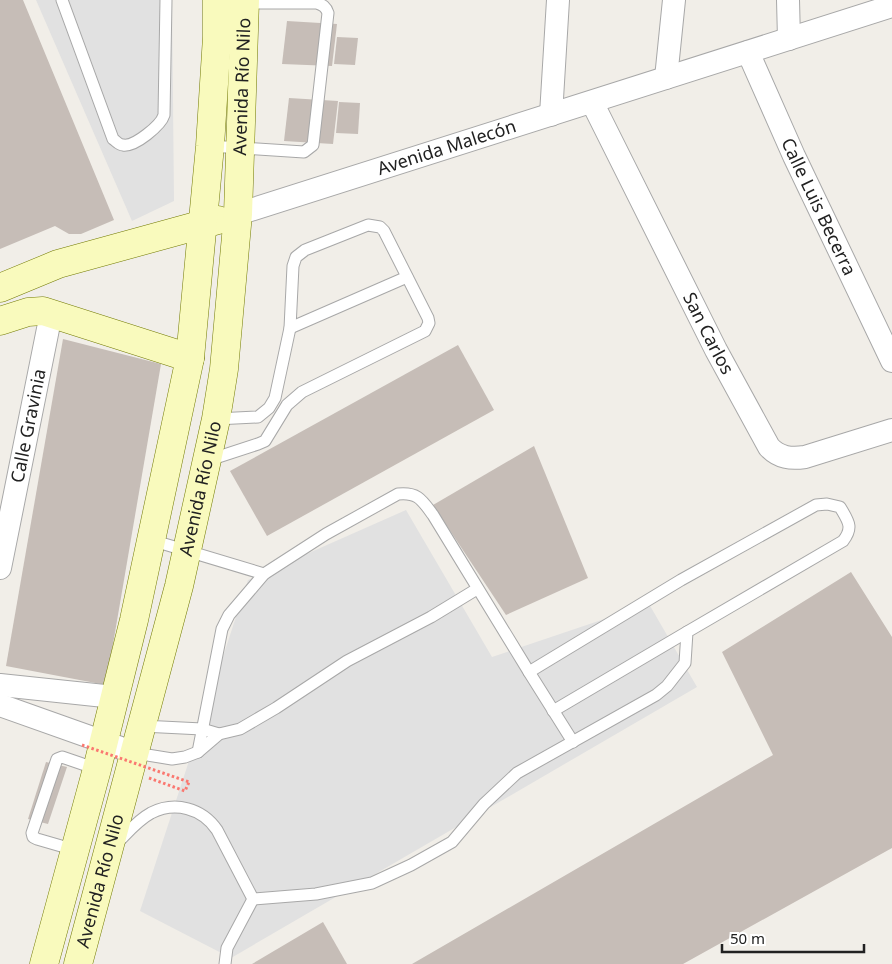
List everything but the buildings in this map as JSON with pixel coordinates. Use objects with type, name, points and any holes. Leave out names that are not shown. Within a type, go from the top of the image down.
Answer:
[{"type":"main road","name":"Avenida Río Nilo","points":[[44,964],[97,769],[92,744],[114,697],[134,620],[190,358],[210,146],[217,37],[217,0]]},
{"type":"main road","name":"Avenida Río Nilo","points":[[78,964],[168,628],[216,419],[224,368],[238,214],[245,2]]},
{"type":"main road","name":"Avenida Malecón","points":[[0,288],[58,264],[238,214]]},
{"type":"main road","points":[[0,321],[28,312],[42,311],[190,358]]},
{"type":"main road","points":[[134,620],[168,628]]},
{"type":"main road","points":[[72,861],[71,884],[81,892],[94,890],[99,886]]},
{"type":"street","points":[[551,115],[558,0]]},
{"type":"street","points":[[666,78],[674,0]]},
{"type":"street","points":[[789,39],[790,0]]},
{"type":"street","name":"Avenida Malecón","points":[[238,214],[892,6]]},
{"type":"street","name":"Calle Luis Becerra","points":[[748,52],[794,156],[892,361]]},
{"type":"street","name":"San Carlos","points":[[592,102],[716,350],[769,447],[776,454],[796,458],[805,457],[892,430]]},
{"type":"street","name":"Calle Gravinia","points":[[0,568],[51,314]]},
{"type":"street","points":[[0,685],[114,697]]},
{"type":"street","points":[[0,705],[133,762]]},
{"type":"lane","points":[[62,0],[113,139],[118,143],[126,145],[140,140],[163,119],[166,0]]},
{"type":"lane","points":[[210,146],[304,152],[313,145],[328,13],[324,6],[317,3],[245,2]]},
{"type":"lane","points":[[207,460],[264,441],[287,405],[302,392],[425,331],[429,323],[428,318],[384,231],[368,225],[305,250],[296,257],[293,266],[290,328],[275,398],[269,408],[258,417],[216,419]]},
{"type":"lane","points":[[290,328],[407,277]]},
{"type":"lane","points":[[198,752],[222,629],[228,615],[264,574],[326,534],[398,494],[406,493],[416,495],[433,515],[572,742]]},
{"type":"lane","points":[[529,672],[681,580],[816,504],[840,507],[849,525],[849,533],[843,541],[553,711]]},
{"type":"lane","points":[[151,540],[264,574]]},
{"type":"lane","points":[[133,762],[185,757],[198,752],[219,734],[240,729],[276,708],[346,660],[431,617],[477,589]]},
{"type":"lane","points":[[253,899],[316,894],[372,883],[411,865],[452,842],[484,804],[517,773],[656,695],[685,663],[687,632]]},
{"type":"lane","points":[[142,726],[202,729],[219,734]]},
{"type":"lane","points":[[72,861],[37,840],[33,837],[32,833],[57,758],[62,757],[97,769]]},
{"type":"lane","points":[[108,852],[138,821],[150,813],[168,808],[193,809],[211,821],[217,830],[253,899]]},
{"type":"lane","points":[[225,964],[227,948],[253,899]]},
{"type":"path","points":[[92,744],[189,782],[185,791],[133,762]]},
{"type":"shaded area","points":[[36,0],[172,0],[174,201],[132,221]]},
{"type":"shaded area","points":[[406,510],[492,657],[649,604],[697,687],[231,958],[140,911],[248,580]]}]
